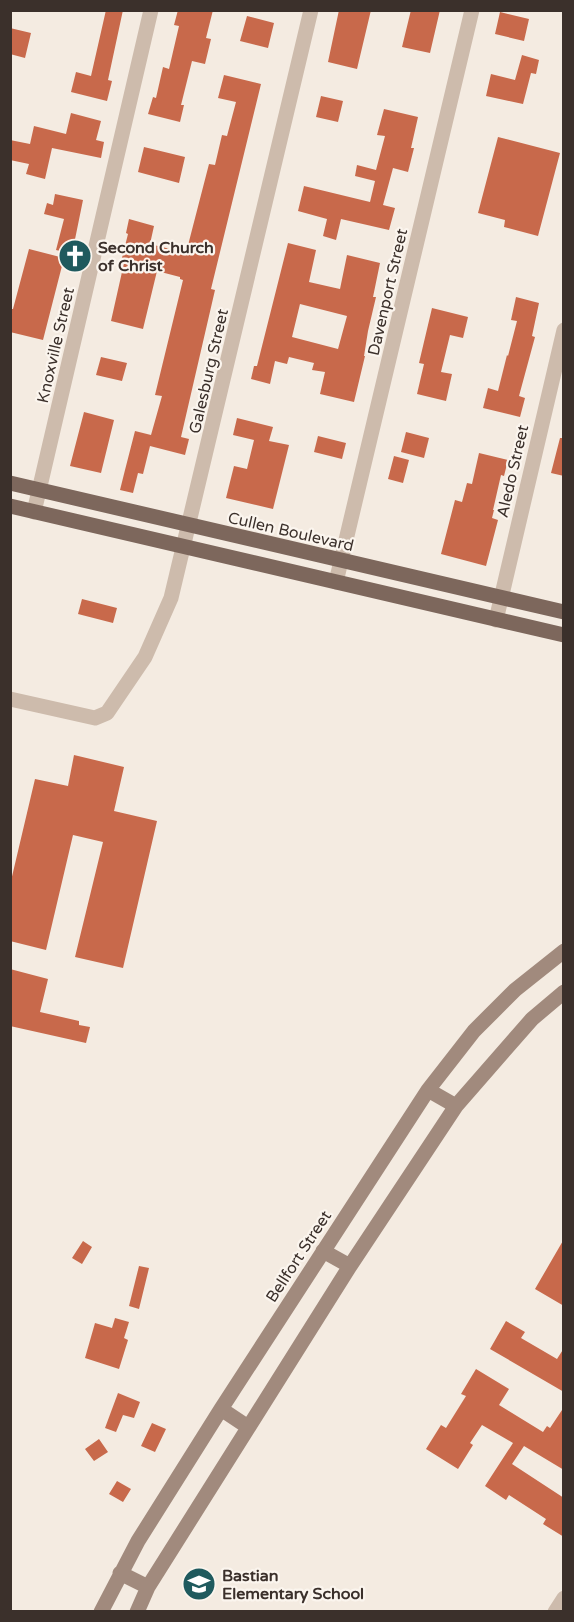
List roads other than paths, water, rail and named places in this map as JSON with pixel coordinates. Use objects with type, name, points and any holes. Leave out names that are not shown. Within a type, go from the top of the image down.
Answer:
[{"type":"main road","name":"Cullen Boulevard","points":[[10,483],[564,612]]},
{"type":"main road","points":[[10,506],[564,635]]},
{"type":"main road","name":"Bellfort Street","points":[[101,1611],[138,1541],[221,1408],[428,1090],[474,1031],[515,990],[564,951]]},
{"type":"main road","points":[[137,1611],[148,1587],[248,1427],[350,1266],[456,1106],[523,1028],[564,992]]},
{"type":"main road","points":[[428,1090],[456,1106]]},
{"type":"main road","points":[[323,1251],[350,1266]]},
{"type":"main road","points":[[221,1408],[248,1427]]},
{"type":"main road","points":[[120,1573],[148,1587]]},
{"type":"street","name":"Knoxville Street","points":[[34,512],[151,10]]},
{"type":"street","name":"Galesburg Street","points":[[10,699],[95,718],[107,713],[145,657],[171,598],[190,526],[311,10]]},
{"type":"street","name":"Davenport Street","points":[[336,582],[472,10]]},
{"type":"street","name":"Aledo Street","points":[[496,620],[564,330]]},
{"type":"street","points":[[548,400],[564,404]]},
{"type":"street","points":[[555,1611],[564,1598]]},
{"type":"place","name":"Second Church of Christ","points":[[75,256]]},
{"type":"place","name":"Bastian Elementary School","points":[[199,1584]]}]
